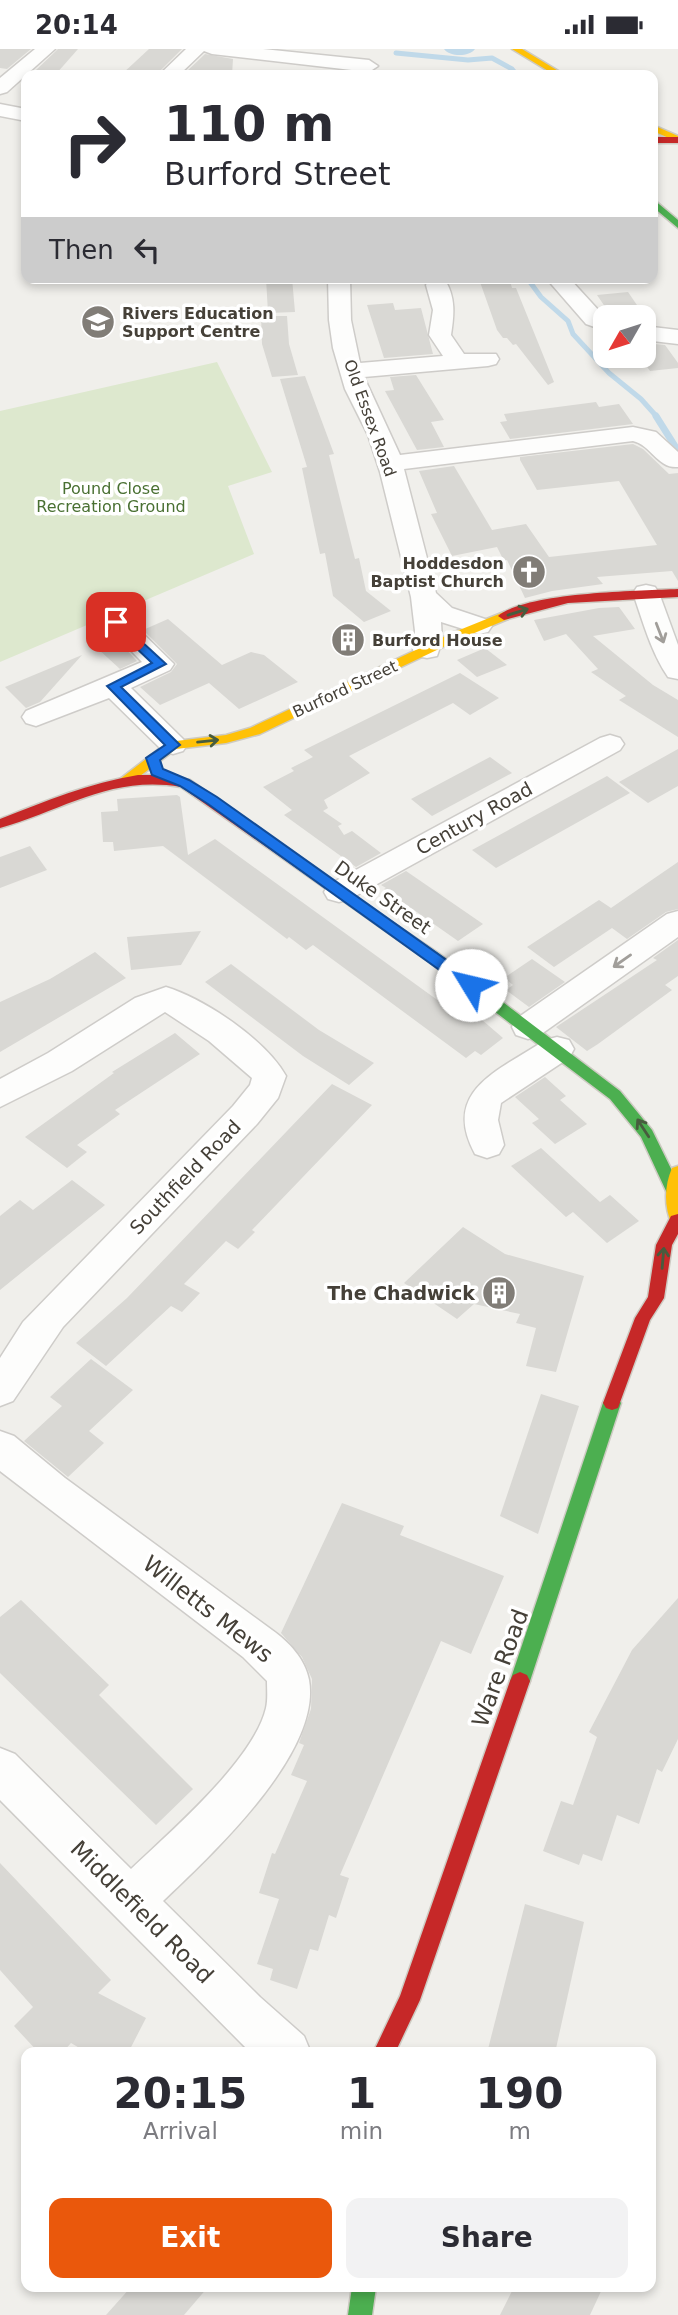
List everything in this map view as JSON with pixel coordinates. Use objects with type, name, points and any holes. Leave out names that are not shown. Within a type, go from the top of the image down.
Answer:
[{"type":"street","points":[[21,70],[46,49]]},
{"type":"street","points":[[174,70],[197,49]]},
{"type":"street","points":[[212,49],[371,63]]},
{"type":"street","points":[[516,49],[553,70]]},
{"type":"street","points":[[0,88],[21,70]]},
{"type":"street","points":[[0,110],[21,114]]},
{"type":"street","points":[[658,130],[678,140]]},
{"type":"street","points":[[658,140],[678,140]]},
{"type":"street","points":[[658,201],[676,202]]},
{"type":"street","points":[[658,206],[678,225]]},
{"type":"street","name":"Old Essex Road","points":[[339,284],[340,314],[351,371],[362,401],[379,432],[424,596],[429,641],[426,650]]},
{"type":"street","points":[[562,284],[593,318]]},
{"type":"street","points":[[436,285],[444,310],[440,335],[458,362]]},
{"type":"street","points":[[656,335],[678,337]]},
{"type":"street","points":[[351,371],[488,359]]},
{"type":"street","points":[[389,464],[632,434],[648,437],[674,461]]},
{"type":"street","points":[[646,593],[664,644],[678,671]]},
{"type":"street","name":"Burford Street","points":[[163,752],[256,731],[479,626],[552,603],[646,593],[678,593]]},
{"type":"street","points":[[424,596],[443,614],[479,626]]},
{"type":"street","points":[[36,717],[160,664],[116,622]]},
{"type":"street","points":[[113,686],[163,752]]},
{"type":"street","name":"Burford Street","points":[[225,754],[256,731]]},
{"type":"street","name":"Century Road","points":[[339,891],[610,744]]},
{"type":"street","points":[[163,752],[157,772],[166,776]]},
{"type":"street","points":[[127,779],[163,752]]},
{"type":"street","points":[[0,824],[127,779],[166,776]]},
{"type":"street","name":"Duke Street","points":[[166,776],[184,783],[232,814],[528,1027],[615,1095],[638,1119],[673,1189]]},
{"type":"street","points":[[215,780],[220,797],[232,814]]},
{"type":"street","points":[[528,1027],[678,922]]},
{"type":"street","name":"Southfield Road","points":[[0,1094],[60,1062],[146,1006],[166,999],[182,1005],[265,1069],[269,1076],[266,1089],[245,1115],[50,1316],[0,1390]]},
{"type":"street","points":[[487,1145],[480,1117],[482,1105],[488,1095],[557,1049]]},
{"type":"street","points":[[678,1172],[672,1204],[678,1221]]},
{"type":"street","name":"Ware Road","points":[[387,2047],[409,2000],[529,1656],[620,1377],[643,1318],[656,1298],[664,1244],[678,1221]]},
{"type":"street","points":[[656,1298],[678,1293]]},
{"type":"street","name":"Willetts Mews","points":[[0,1448],[51,1490],[269,1653],[288,1677],[290,1698],[286,1713],[262,1760],[237,1794],[130,1901]]},
{"type":"street","name":"Middlefield Road","points":[[0,1769],[243,2014],[280,2047]]},
{"type":"street","points":[[360,2315],[363,2292]]},
{"type":"green space","name":"Pound Close Recreation Ground","points":[[217,362],[272,472],[228,486],[254,554],[0,662],[0,411]]},
{"type":"building","points":[[0,49],[31,49],[7,69],[0,68]]},
{"type":"building","points":[[58,49],[78,49],[60,70],[36,70]]},
{"type":"building","points":[[149,49],[182,49],[161,70],[126,70]]},
{"type":"building","points":[[205,54],[233,59],[232,70],[188,70]]},
{"type":"building","points":[[266,284],[293,284],[295,312],[268,313]]},
{"type":"building","points":[[481,284],[511,284],[512,288],[516,288],[554,382],[548,385],[516,344],[513,345],[507,338],[503,338],[497,330]]},
{"type":"building","points":[[628,292],[637,305],[604,305],[597,295]]},
{"type":"building","points":[[393,303],[395,310],[421,308],[433,354],[384,358],[367,305]]},
{"type":"building","points":[[261,316],[287,316],[289,344],[298,375],[272,377],[262,344]]},
{"type":"building","points":[[656,344],[665,345],[678,363],[678,368],[650,371],[648,368],[656,368]]},
{"type":"building","points":[[416,375],[444,420],[431,422],[444,447],[417,450],[385,391],[394,390],[390,377]]},
{"type":"building","points":[[305,376],[334,454],[329,455],[355,559],[359,558],[366,591],[391,611],[364,622],[333,596],[325,553],[320,554],[302,468],[307,467],[280,379]]},
{"type":"building","points":[[596,402],[599,407],[619,404],[633,424],[510,439],[500,422],[507,421],[504,414]]},
{"type":"building","points":[[633,444],[643,449],[669,474],[678,473],[678,581],[672,571],[597,577],[603,584],[552,591],[525,598],[507,560],[504,561],[497,547],[452,556],[431,514],[437,513],[419,471],[454,466],[492,530],[526,524],[549,557],[657,545],[619,481],[537,490],[520,460],[520,457]]},
{"type":"building","points":[[619,607],[635,629],[593,636],[653,685],[678,700],[678,737],[619,700],[626,696],[591,672],[598,669],[566,634],[544,641],[534,620]]},
{"type":"building","points":[[168,619],[222,665],[251,652],[264,655],[298,682],[239,709],[209,683],[160,705],[140,687],[171,672],[177,664],[143,630]]},
{"type":"building","points":[[117,640],[137,661],[120,669],[97,648]]},
{"type":"building","points":[[485,648],[507,665],[477,677],[457,660]]},
{"type":"building","points":[[82,655],[40,702],[26,708],[5,687]]},
{"type":"building","points":[[460,673],[499,698],[470,715],[453,703],[349,756],[370,773],[324,800],[328,808],[323,811],[342,824],[338,826],[344,835],[352,831],[381,853],[356,867],[284,815],[292,810],[263,787],[294,771],[291,768],[313,757],[304,750]]},
{"type":"building","points":[[678,749],[678,786],[648,803],[619,782]]},
{"type":"building","points":[[490,757],[512,773],[432,816],[411,799]]},
{"type":"building","points":[[607,776],[630,793],[496,868],[472,850]]},
{"type":"building","points":[[180,797],[188,855],[215,839],[465,1020],[474,1013],[503,1038],[481,1055],[475,1051],[466,1058],[313,945],[306,950],[289,937],[287,939],[163,846],[114,851],[113,842],[103,842],[101,812],[118,811],[117,799]]},
{"type":"building","points":[[30,846],[47,870],[0,888],[0,857]]},
{"type":"building","points":[[678,862],[678,909],[666,912],[627,939],[612,928],[554,967],[527,947],[599,900],[611,908]]},
{"type":"building","points":[[406,871],[483,924],[458,941],[381,885]]},
{"type":"building","points":[[201,931],[181,965],[131,970],[127,937]]},
{"type":"building","points":[[678,940],[678,976],[665,985],[672,990],[598,1044],[587,1051],[556,1027],[657,960],[653,958]]},
{"type":"building","points":[[95,952],[126,978],[0,1052],[0,1002],[50,979]]},
{"type":"building","points":[[532,959],[565,982],[529,1007],[506,990],[513,985],[504,978]]},
{"type":"building","points":[[231,964],[319,1030],[374,1063],[349,1085],[303,1056],[205,982]]},
{"type":"building","points":[[175,1033],[200,1054],[115,1110],[120,1114],[77,1145],[87,1152],[67,1168],[25,1137],[114,1073],[112,1072]]},
{"type":"building","points":[[545,1077],[566,1096],[560,1100],[587,1124],[555,1144],[532,1123],[539,1119],[515,1097]]},
{"type":"building","points":[[332,1084],[372,1105],[252,1230],[255,1232],[238,1249],[226,1241],[184,1284],[200,1293],[182,1312],[171,1306],[106,1366],[76,1343],[127,1298]]},
{"type":"building","points":[[541,1148],[600,1202],[610,1195],[639,1221],[607,1243],[573,1212],[566,1217],[511,1166]]},
{"type":"building","points":[[72,1180],[105,1205],[0,1290],[0,1216],[20,1200],[33,1210]]},
{"type":"building","name":"The Chadwick","points":[[463,1227],[505,1254],[584,1276],[556,1372],[526,1366],[536,1328],[516,1323],[520,1314],[474,1304],[457,1319],[404,1283]]},
{"type":"building","points":[[91,1359],[133,1390],[89,1431],[104,1443],[68,1477],[24,1441],[62,1406],[50,1397]]},
{"type":"building","points":[[541,1394],[579,1406],[538,1534],[500,1516]]},
{"type":"building","points":[[342,1503],[404,1526],[400,1535],[504,1576],[471,1654],[441,1641],[340,1875],[349,1878],[336,1918],[329,1915],[318,1951],[310,1949],[297,1989],[270,1980],[273,1969],[257,1964],[279,1899],[259,1893],[272,1853],[275,1854],[307,1781],[291,1775],[304,1745],[299,1743],[311,1709],[312,1679],[302,1657],[281,1633]]},
{"type":"building","points":[[678,1598],[678,1739],[662,1772],[657,1769],[639,1824],[617,1815],[602,1861],[583,1854],[579,1865],[543,1851],[561,1801],[573,1805],[597,1737],[589,1732],[632,1650]]},
{"type":"building","points":[[21,1600],[109,1685],[99,1695],[193,1789],[156,1825],[0,1673],[0,1617]]},
{"type":"building","points":[[0,1863],[111,1980],[98,1993],[146,2018],[131,2047],[78,2047],[71,2043],[67,2047],[33,2047],[14,2026],[33,2007],[0,1970]]},
{"type":"building","points":[[525,1904],[584,1922],[556,2047],[489,2047]]},
{"type":"building","points":[[127,2292],[204,2292],[184,2315],[106,2315]]},
{"type":"building","points":[[512,2292],[601,2292],[590,2315],[500,2315]]},
{"type":"waterway","points":[[452,49],[467,49]]},
{"type":"waterway","points":[[396,53],[468,60],[492,58],[513,70]]},
{"type":"waterway","points":[[531,284],[541,297],[568,321],[573,334],[609,373],[641,399],[658,418]]},
{"type":"waterway","points":[[656,416],[678,451]]},
{"type":"traffic: fast","points":[[658,207],[678,225]]},
{"type":"traffic: fast","points":[[354,902],[433,957],[615,1095],[647,1134],[673,1189]]},
{"type":"traffic: fast","points":[[520,1681],[612,1403]]},
{"type":"traffic: fast","points":[[360,2315],[363,2292]]},
{"type":"traffic: slow","points":[[516,49],[552,70]]},
{"type":"traffic: slow","points":[[658,130],[678,139]]},
{"type":"traffic: slow","points":[[127,779],[173,745],[226,739],[255,731],[504,616]]},
{"type":"traffic: slow","points":[[678,1172],[673,1197],[678,1221]]},
{"type":"traffic: jam","points":[[658,140],[678,140]]},
{"type":"traffic: jam","points":[[504,616],[546,603],[568,600],[612,595],[678,593]]},
{"type":"traffic: jam","points":[[0,824],[114,783],[162,779],[185,783],[354,902]]},
{"type":"traffic: jam","points":[[612,1403],[643,1318],[656,1298],[664,1245],[677,1220]]},
{"type":"traffic: jam","points":[[387,2047],[409,2000],[520,1681]]},
{"type":"place","name":"Rivers Education Support Centre","points":[[98,322]]},
{"type":"place","name":"Hoddesdon Baptist Church","points":[[529,572]]},
{"type":"place","name":"Burford House","points":[[348,640]]},
{"type":"place","name":"The Chadwick","points":[[499,1293]]},
{"type":"route","points":[[116,622],[160,664],[113,686],[173,745],[153,758],[157,772],[184,783],[212,800],[471,985]]}]
